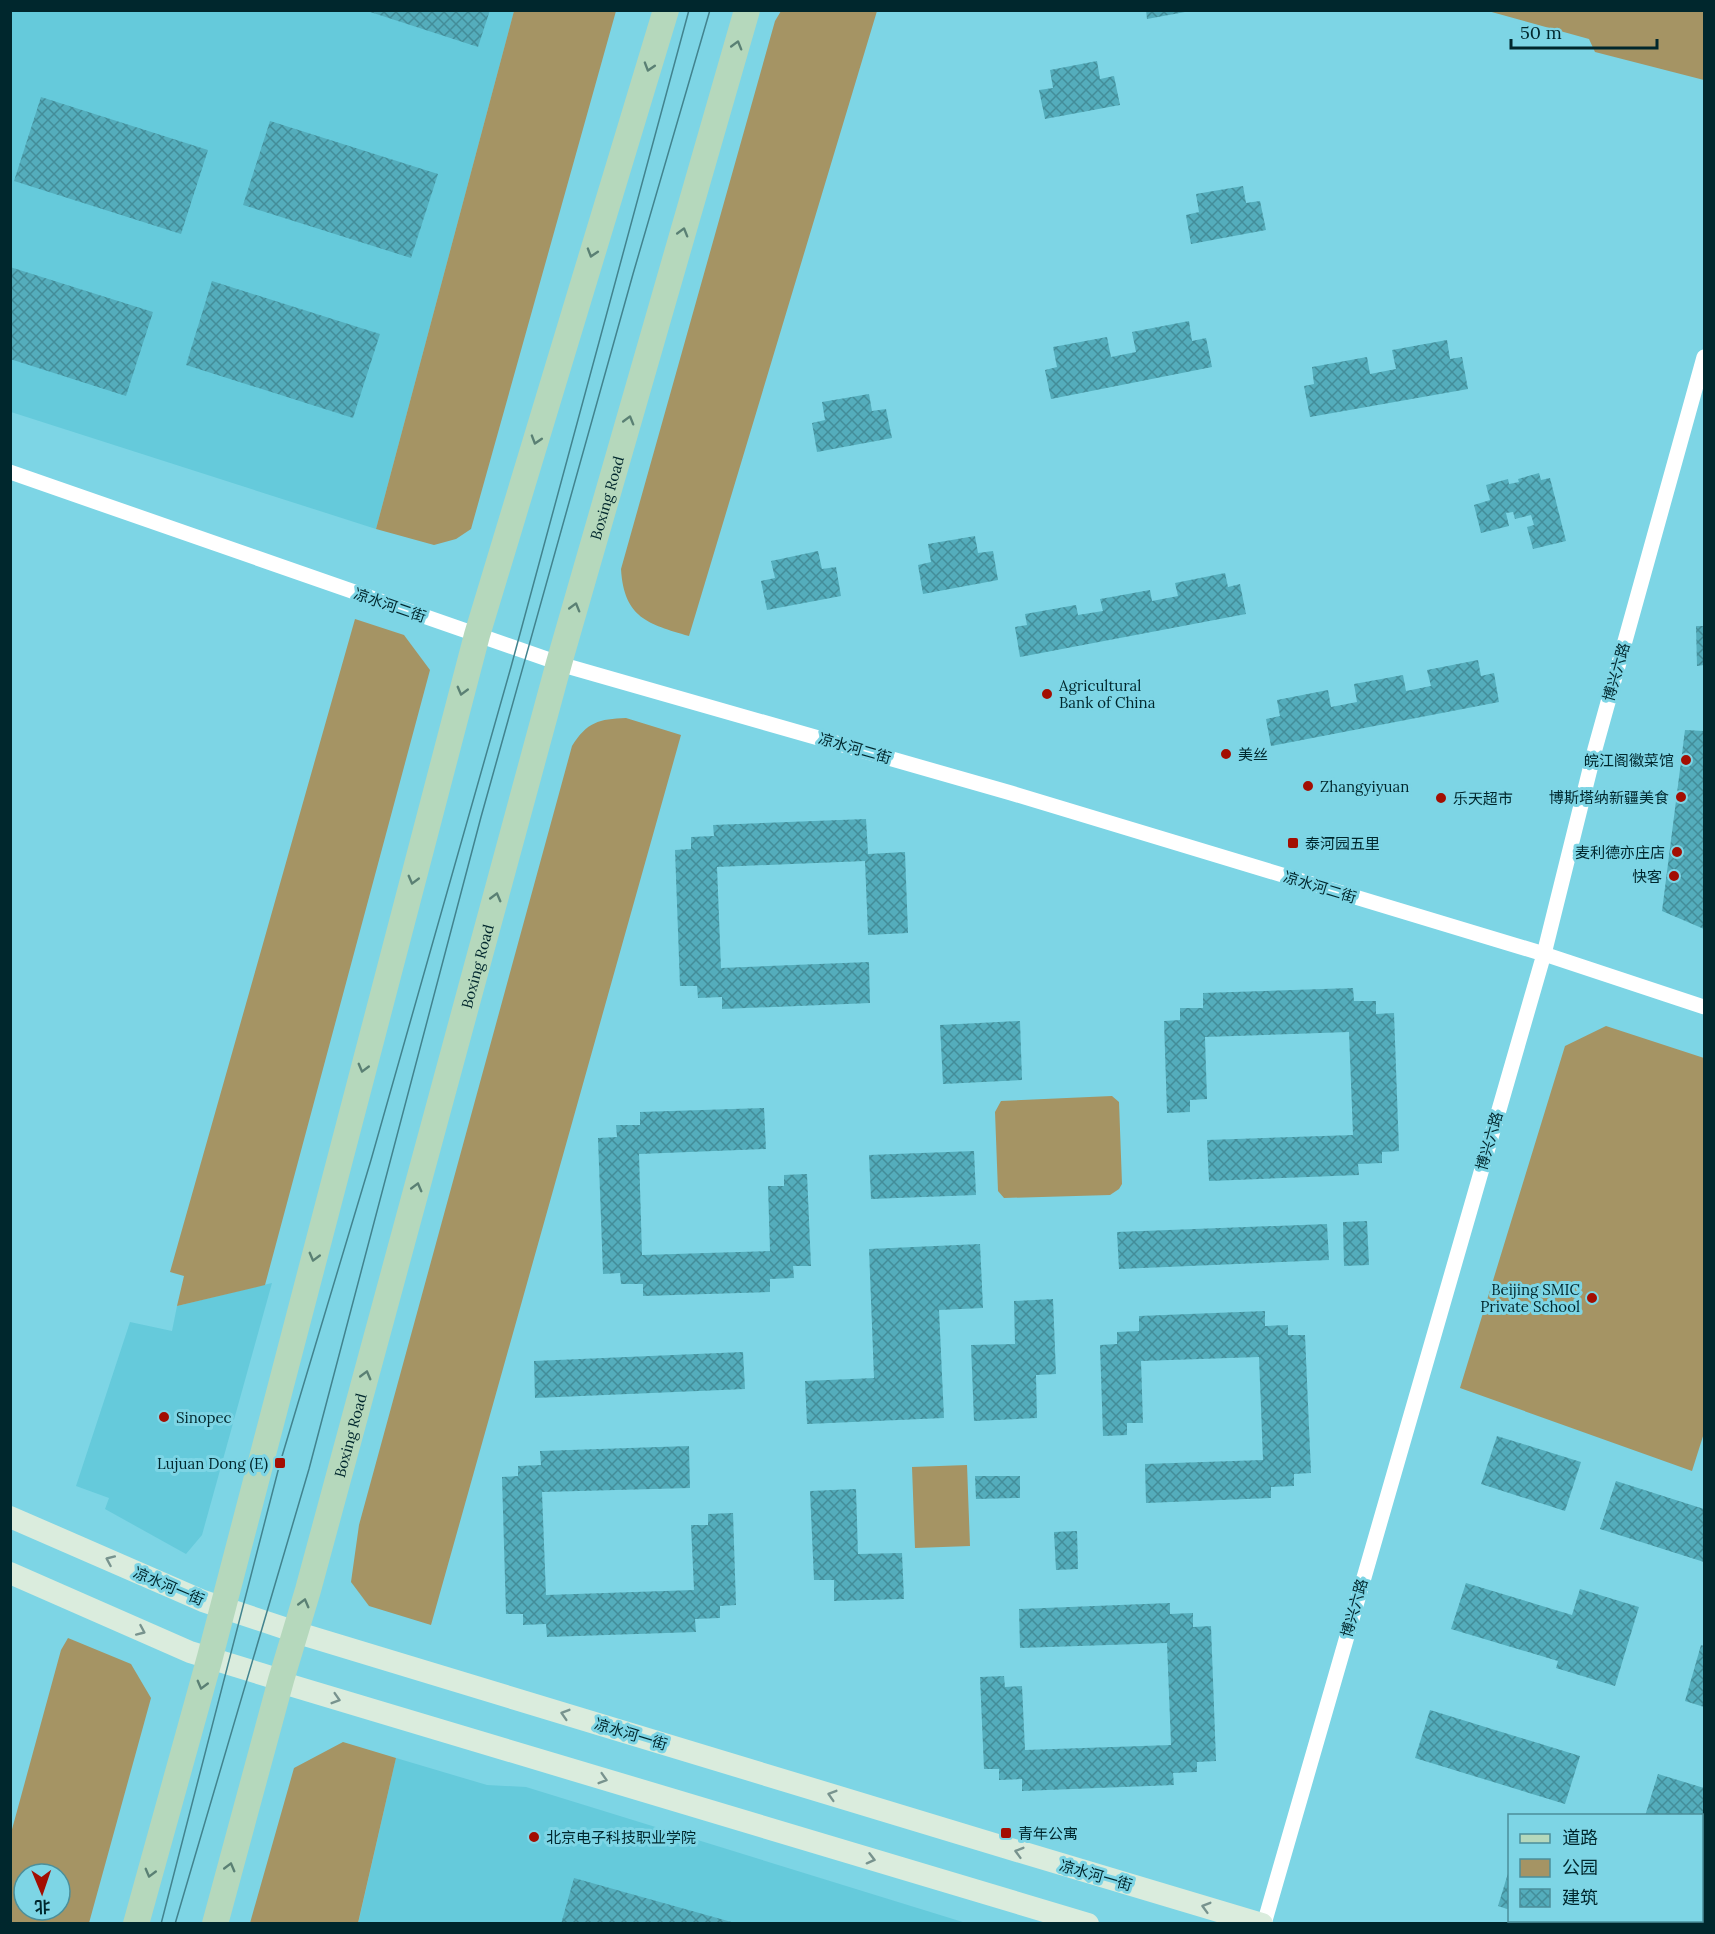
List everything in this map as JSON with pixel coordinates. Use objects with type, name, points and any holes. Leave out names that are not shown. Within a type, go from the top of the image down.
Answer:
[{"type":"main road","points":[[136,1923],[210,1657],[477,635],[666,10]]},
{"type":"main road","name":"Boxing Road","points":[[215,1923],[559,663],[747,10]]},
{"type":"main road","name":"凉水河一街","points":[[10,1517],[222,1608],[296,1632],[1004,1847],[1263,1923]]},
{"type":"main road","points":[[10,1573],[190,1652],[281,1680],[293,1686],[1088,1923]]},
{"type":"street","name":"博兴六路","points":[[1263,1923],[1544,954],[1595,749],[1704,357]]},
{"type":"street","name":"凉水河二街","points":[[10,472],[559,663],[1011,793],[1544,954],[1704,1007]]},
{"type":"shaded area","points":[[11,11],[514,11],[376,529],[11,412]]},
{"type":"shaded area","points":[[272,1283],[202,1535],[186,1554],[105,1509],[109,1498],[76,1486],[130,1322],[172,1331],[177,1306]]},
{"type":"shaded area","name":"北京电子科技职业学院","points":[[396,1758],[487,1785],[526,1787],[966,1923],[358,1924]]},
{"type":"green space","points":[[514,11],[616,11],[471,529],[456,539],[434,545],[376,529]]},
{"type":"green space","points":[[781,11],[877,11],[689,636],[650,622],[633,609],[623,585],[621,569],[775,21]]},
{"type":"green space","points":[[1488,11],[1704,11],[1704,80],[1595,52],[1589,39]]},
{"type":"green space","points":[[355,619],[404,635],[430,670],[265,1285],[177,1306],[184,1276],[170,1272]]},
{"type":"green space","points":[[626,718],[681,735],[431,1625],[369,1606],[351,1582],[359,1525],[572,746],[594,723]]},
{"type":"green space","name":"Beijing SMIC Private School","points":[[1606,1026],[1704,1058],[1704,1433],[1692,1471],[1460,1388],[1565,1046]]},
{"type":"green space","points":[[1112,1096],[1119,1102],[1122,1184],[1119,1189],[1110,1195],[1004,1198],[998,1191],[995,1112],[1001,1101]]},
{"type":"green space","points":[[967,1465],[970,1546],[915,1548],[912,1467]]},
{"type":"green space","points":[[68,1638],[131,1664],[151,1698],[89,1923],[11,1923],[11,1833],[61,1650]]},
{"type":"green space","points":[[343,1742],[396,1758],[358,1923],[250,1923],[294,1768]]},
{"type":"building","points":[[364,10],[490,10],[478,47]]},
{"type":"building","points":[[1146,10],[1185,10],[1185,12],[1147,19]]},
{"type":"building","points":[[1097,61],[1100,79],[1114,76],[1120,105],[1045,119],[1039,90],[1053,88],[1050,70]]},
{"type":"building","points":[[41,97],[208,150],[181,234],[14,181]]},
{"type":"building","points":[[270,121],[438,174],[411,258],[243,205]]},
{"type":"building","points":[[1243,186],[1246,203],[1260,201],[1266,230],[1191,244],[1186,215],[1199,212],[1196,194]]},
{"type":"building","points":[[10,267],[153,312],[126,396],[10,359]]},
{"type":"building","points":[[212,281],[380,334],[353,418],[186,365]]},
{"type":"building","points":[[1189,321],[1192,341],[1206,338],[1212,367],[1051,399],[1045,370],[1057,367],[1053,347],[1107,337],[1111,357],[1136,352],[1132,332]]},
{"type":"building","points":[[1447,340],[1450,359],[1462,357],[1468,389],[1310,417],[1304,386],[1314,384],[1312,367],[1367,357],[1370,374],[1396,369],[1392,350]]},
{"type":"building","points":[[869,394],[872,411],[886,409],[892,438],[817,452],[812,423],[825,420],[822,402]]},
{"type":"building","points":[[1539,473],[1541,480],[1550,478],[1566,541],[1533,549],[1527,527],[1534,525],[1531,515],[1515,519],[1513,512],[1506,513],[1509,526],[1481,533],[1474,505],[1490,500],[1486,485],[1508,479],[1509,484],[1519,482],[1518,479]]},
{"type":"building","points":[[975,536],[978,553],[993,551],[998,580],[923,594],[918,565],[931,562],[928,544]]},
{"type":"building","points":[[818,551],[822,569],[836,567],[841,596],[767,610],[761,581],[775,578],[771,561]]},
{"type":"building","points":[[1225,573],[1228,587],[1240,584],[1246,614],[1020,657],[1015,627],[1027,625],[1025,614],[1076,605],[1078,615],[1103,611],[1100,599],[1150,590],[1152,601],[1178,596],[1175,583]]},
{"type":"building","points":[[1696,626],[1704,626],[1704,665],[1697,666]]},
{"type":"building","points":[[1478,660],[1481,676],[1494,673],[1499,702],[1271,746],[1266,719],[1280,716],[1277,700],[1328,690],[1331,707],[1357,702],[1354,684],[1403,675],[1406,691],[1431,686],[1427,670]]},
{"type":"building","points":[[1685,730],[1704,731],[1704,929],[1662,911]]},
{"type":"building","points":[[866,819],[868,854],[905,852],[908,933],[868,935],[865,861],[717,867],[721,968],[869,962],[870,1003],[722,1009],[722,997],[698,998],[697,986],[680,986],[675,850],[691,849],[691,837],[714,836],[713,825]]},
{"type":"building","points":[[1353,988],[1354,1001],[1376,1001],[1376,1014],[1394,1013],[1399,1151],[1382,1152],[1382,1163],[1358,1164],[1359,1175],[1209,1181],[1207,1140],[1353,1135],[1349,1032],[1205,1037],[1207,1099],[1190,1100],[1190,1112],[1167,1113],[1164,1021],[1180,1020],[1180,1008],[1203,1008],[1203,993]]},
{"type":"building","points":[[1020,1021],[1022,1080],[943,1084],[940,1025]]},
{"type":"building","points":[[764,1108],[766,1149],[639,1154],[642,1255],[770,1251],[768,1186],[784,1186],[784,1175],[807,1174],[811,1266],[793,1266],[794,1278],[770,1279],[770,1292],[643,1296],[643,1284],[621,1284],[620,1273],[603,1274],[598,1138],[617,1137],[616,1125],[640,1125],[640,1112]]},
{"type":"building","points":[[974,1151],[976,1195],[871,1199],[869,1155]]},
{"type":"building","points":[[1367,1221],[1369,1265],[1344,1266],[1343,1222]]},
{"type":"building","points":[[1327,1224],[1329,1260],[1119,1269],[1117,1232]]},
{"type":"building","points":[[980,1244],[983,1308],[939,1310],[944,1418],[807,1424],[805,1381],[874,1378],[869,1249]]},
{"type":"building","points":[[1053,1299],[1056,1374],[1036,1375],[1037,1418],[974,1421],[971,1345],[1015,1344],[1014,1301]]},
{"type":"building","points":[[1265,1311],[1265,1326],[1288,1325],[1288,1335],[1305,1335],[1311,1473],[1294,1474],[1294,1486],[1271,1487],[1271,1498],[1146,1503],[1145,1464],[1263,1460],[1259,1357],[1141,1361],[1143,1423],[1127,1423],[1127,1435],[1103,1436],[1100,1345],[1117,1344],[1117,1332],[1139,1331],[1139,1316]]},
{"type":"building","points":[[743,1352],[745,1389],[535,1398],[534,1361]]},
{"type":"building","points":[[1497,1436],[1581,1462],[1565,1511],[1481,1484]]},
{"type":"building","points":[[689,1446],[690,1488],[542,1492],[546,1595],[694,1590],[691,1525],[708,1525],[708,1514],[733,1513],[736,1605],[720,1606],[720,1618],[695,1619],[696,1632],[547,1637],[546,1624],[523,1625],[523,1614],[506,1614],[502,1477],[518,1476],[518,1466],[541,1465],[540,1451]]},
{"type":"building","points":[[975,1476],[1020,1476],[1020,1498],[976,1499]]},
{"type":"building","points":[[1616,1481],[1704,1509],[1704,1562],[1600,1529]]},
{"type":"building","points":[[856,1489],[858,1554],[902,1553],[904,1599],[834,1601],[834,1580],[814,1580],[810,1491]]},
{"type":"building","points":[[1077,1531],[1078,1569],[1056,1570],[1054,1532]]},
{"type":"building","points":[[1466,1583],[1572,1615],[1580,1589],[1639,1607],[1615,1686],[1556,1668],[1558,1661],[1451,1629]]},
{"type":"building","points":[[1170,1603],[1170,1614],[1193,1613],[1193,1627],[1211,1626],[1216,1761],[1197,1762],[1197,1772],[1173,1773],[1174,1785],[1022,1791],[1022,1779],[999,1780],[999,1769],[984,1769],[980,1677],[1004,1676],[1005,1687],[1022,1686],[1025,1750],[1171,1745],[1167,1643],[1020,1648],[1019,1609]]},
{"type":"building","points":[[1701,1645],[1704,1646],[1704,1707],[1685,1701]]},
{"type":"building","points":[[1430,1710],[1580,1756],[1565,1804],[1415,1758]]},
{"type":"building","points":[[1658,1774],[1704,1788],[1704,1851],[1703,1814],[1646,1814]]},
{"type":"building","points":[[1508,1873],[1508,1909],[1498,1906]]},
{"type":"building","points":[[574,1878],[735,1923],[735,1924],[561,1924]]},
{"type":"building","points":[[1548,1922],[1699,1922],[1703,1924],[1553,1924]]},
{"type":"tram line","points":[[161,1924],[280,1463],[371,1160],[511,667],[689,10]]},
{"type":"tram line","points":[[175,1924],[309,1469],[481,817],[633,274],[710,10]]},
{"type":"place","name":"Agricultural Bank of China","points":[[1047,694]]},
{"type":"place","name":"美丝","points":[[1226,754]]},
{"type":"place","name":"皖江阁徽菜馆","points":[[1686,760]]},
{"type":"place","name":"Zhangyiyuan","points":[[1308,786]]},
{"type":"place","name":"博斯塔纳新疆美食","points":[[1681,797]]},
{"type":"place","name":"乐天超市","points":[[1441,798]]},
{"type":"place","name":"泰河园五里","points":[[1293,843]]},
{"type":"place","name":"麦利德亦庄店","points":[[1677,852]]},
{"type":"place","name":"快客","points":[[1674,876]]},
{"type":"place","name":"Beijing SMIC Private School","points":[[1592,1298]]},
{"type":"place","name":"Sinopec","points":[[164,1417]]},
{"type":"place","name":"Lujuan Dong (E)","points":[[280,1463]]},
{"type":"place","name":"青年公寓","points":[[1006,1833]]},
{"type":"place","name":"北京电子科技职业学院","points":[[534,1837]]}]
